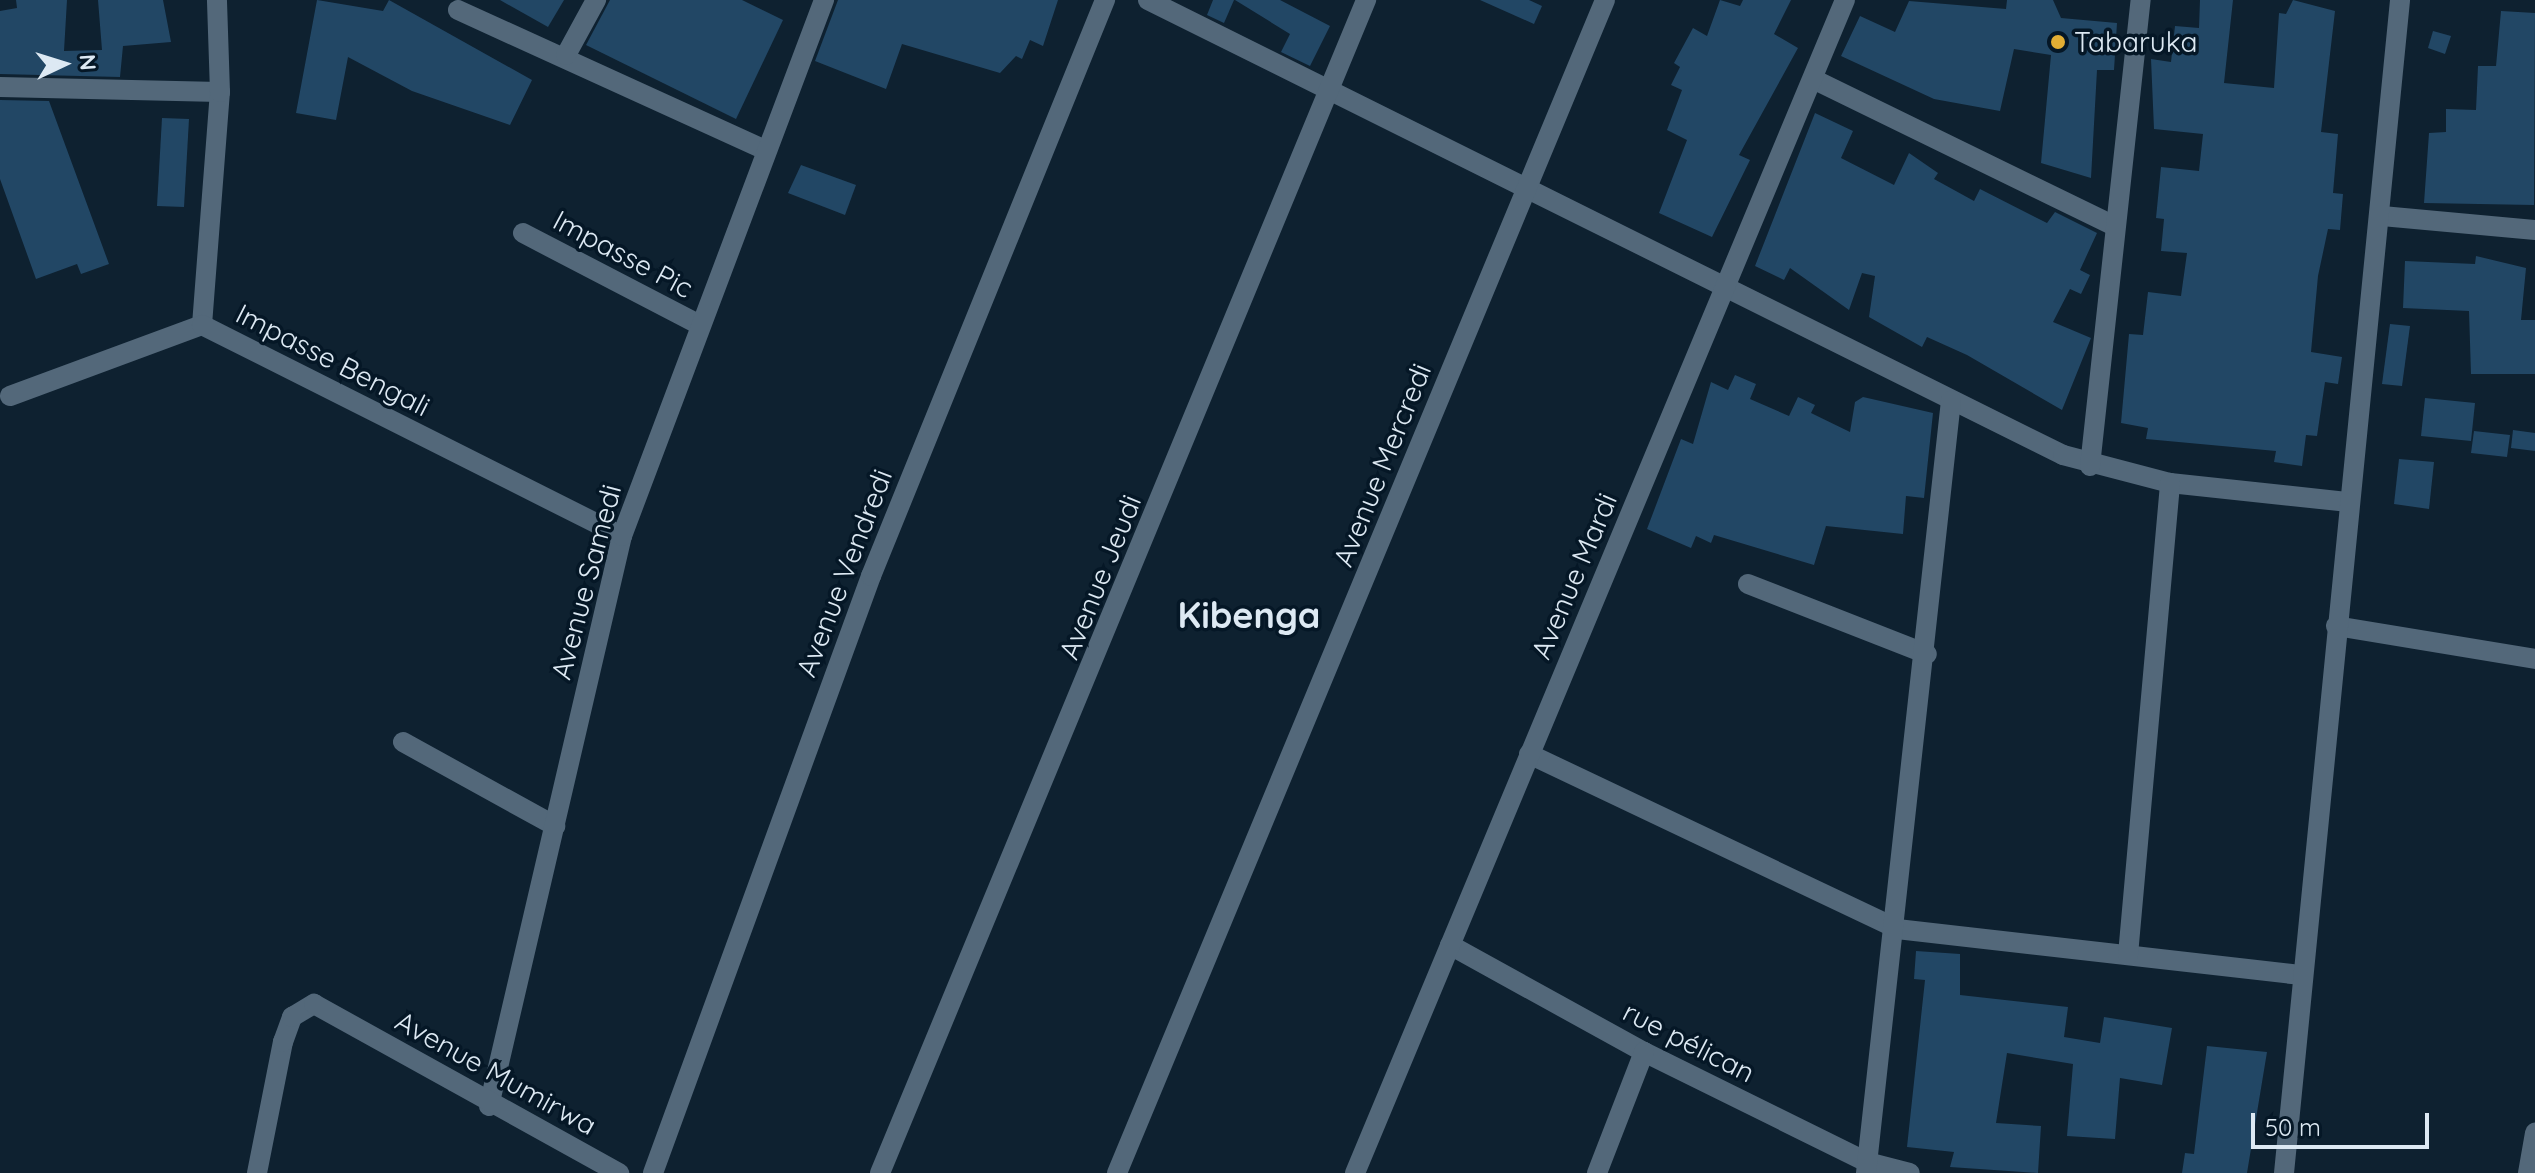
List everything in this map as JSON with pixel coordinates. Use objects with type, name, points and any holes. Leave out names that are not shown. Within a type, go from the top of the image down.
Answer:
[{"type":"street","points":[[202,325],[220,92],[217,0]]},
{"type":"street","points":[[566,55],[596,0]]},
{"type":"street","name":"Avenue Samedi","points":[[489,1106],[622,536],[698,324],[824,0]]},
{"type":"street","name":"Avenue Vendredi","points":[[653,1173],[871,576],[1105,0]]},
{"type":"street","points":[[1148,0],[1723,292],[2090,466],[2170,483],[2349,502]]},
{"type":"street","name":"Avenue Jeudi","points":[[880,1173],[1366,0]]},
{"type":"street","name":"Avenue Mercredi","points":[[1117,1173],[1605,0]]},
{"type":"street","name":"Avenue Mardi","points":[[1355,1173],[1845,0]]},
{"type":"street","points":[[2090,466],[2141,0]]},
{"type":"street","points":[[2284,1173],[2336,626],[2382,216],[2400,0]]},
{"type":"street","points":[[458,10],[566,55],[765,150]]},
{"type":"street","points":[[1813,79],[2115,226]]},
{"type":"street","points":[[0,87],[220,92]]},
{"type":"street","points":[[2382,216],[2535,230]]},
{"type":"street","name":"Impasse Pic","points":[[523,233],[698,324]]},
{"type":"street","name":"Impasse Bengali","points":[[10,396],[202,325],[622,536]]},
{"type":"street","points":[[1866,1168],[1897,929],[1951,401]]},
{"type":"street","points":[[2128,955],[2170,483]]},
{"type":"street","points":[[1748,584],[1927,654]]},
{"type":"street","points":[[2336,626],[2535,659]]},
{"type":"street","points":[[403,742],[555,826]]},
{"type":"street","points":[[1529,754],[1897,929],[2302,975]]},
{"type":"street","name":"rue pélican","points":[[1450,945],[1644,1052],[1866,1168],[1910,1173]]},
{"type":"street","name":"Avenue Mumirwa","points":[[257,1173],[292,1017],[314,1004],[489,1106],[619,1173]]},
{"type":"street","points":[[1597,1173],[1644,1052]]},
{"type":"street","points":[[2528,1173],[2535,1133]]},
{"type":"building","points":[[16,0],[67,0],[64,51],[102,50],[98,0],[163,0],[171,42],[123,46],[120,77],[0,74],[0,11],[17,8]]},
{"type":"building","points":[[317,0],[383,11],[389,0],[532,80],[510,125],[412,91],[348,57],[336,120],[296,113]]},
{"type":"building","points":[[500,0],[564,0],[548,27]]},
{"type":"building","points":[[610,0],[742,0],[783,20],[736,119],[586,45]]},
{"type":"building","points":[[838,0],[1058,0],[1043,46],[1030,40],[1022,59],[1016,56],[1000,73],[902,44],[886,89],[815,61]]},
{"type":"building","points":[[1213,0],[1234,0],[1224,23],[1207,15]]},
{"type":"building","points":[[1235,0],[1280,0],[1330,26],[1310,66],[1281,52],[1290,34]]},
{"type":"building","points":[[1480,0],[1529,0],[1542,6],[1534,24]]},
{"type":"building","points":[[1720,0],[1740,6],[1743,0],[1791,0],[1774,34],[1798,48],[1739,155],[1750,160],[1712,237],[1659,213],[1687,140],[1667,130],[1682,90],[1671,85],[1680,67],[1674,63],[1693,28],[1707,36]]},
{"type":"building","points":[[2007,0],[2053,0],[2061,18],[2117,23],[2114,70],[2097,70],[2091,178],[2041,163],[2051,55],[2014,49],[2000,111],[1934,99],[1841,56],[1860,16],[1895,32],[1909,1],[2006,9]]},
{"type":"building","points":[[2200,0],[2233,0],[2224,83],[2274,88],[2279,13],[2286,14],[2293,0],[2335,11],[2321,132],[2338,134],[2333,193],[2343,194],[2340,230],[2328,229],[2318,276],[2311,352],[2342,357],[2338,384],[2325,382],[2317,436],[2306,435],[2302,466],[2274,462],[2276,451],[2146,439],[2148,428],[2121,423],[2129,334],[2143,335],[2148,292],[2181,296],[2187,253],[2161,251],[2164,219],[2156,218],[2161,167],[2199,171],[2203,134],[2154,129],[2151,59],[2171,62],[2175,26],[2199,28]]},
{"type":"building","points":[[2501,11],[2535,13],[2534,205],[2424,203],[2429,133],[2446,132],[2446,109],[2476,110],[2478,66],[2496,66]]},
{"type":"building","points":[[2433,31],[2451,36],[2445,54],[2428,48]]},
{"type":"building","points":[[0,100],[49,101],[109,264],[81,274],[77,264],[36,279],[0,179]]},
{"type":"building","points":[[1815,113],[1853,131],[1841,158],[1894,185],[1909,153],[1938,173],[1934,179],[1974,201],[1980,189],[2047,223],[2055,212],[2097,233],[2080,270],[2090,275],[2081,294],[2070,289],[2053,322],[2091,338],[2062,410],[1967,355],[1927,337],[1922,347],[1869,317],[1875,276],[1862,273],[1849,310],[1790,268],[1784,280],[1755,266]]},
{"type":"building","points":[[162,118],[189,119],[184,207],[157,206]]},
{"type":"building","points":[[801,165],[856,185],[845,215],[788,193]]},
{"type":"building","points":[[2476,256],[2526,268],[2521,320],[2535,320],[2535,374],[2471,374],[2469,311],[2403,308],[2405,261],[2475,264]]},
{"type":"building","points":[[2390,324],[2410,326],[2402,386],[2382,384]]},
{"type":"building","points":[[1735,375],[1756,384],[1750,399],[1789,416],[1798,397],[1815,405],[1811,413],[1850,432],[1855,402],[1863,397],[1933,413],[1924,498],[1906,496],[1903,534],[1826,526],[1814,565],[1714,535],[1711,543],[1696,536],[1691,548],[1647,529],[1681,439],[1693,444],[1711,382],[1728,390]]},
{"type":"building","points":[[2425,398],[2475,403],[2471,441],[2421,436]]},
{"type":"building","points":[[2513,430],[2535,433],[2535,451],[2511,448]]},
{"type":"building","points":[[2474,431],[2510,435],[2507,457],[2471,453]]},
{"type":"building","points":[[2399,459],[2434,462],[2429,509],[2394,504]]},
{"type":"building","points":[[1916,951],[1960,954],[1960,995],[2068,1007],[2064,1037],[2100,1043],[2104,1017],[2172,1028],[2162,1085],[2120,1078],[2115,1139],[2067,1136],[2073,1064],[2007,1053],[1996,1123],[2041,1126],[2038,1173],[1950,1167],[1954,1152],[1907,1147],[1925,980],[1914,979]]},
{"type":"building","points":[[2207,1046],[2267,1052],[2247,1173],[2182,1173],[2185,1153],[2194,1154]]},
{"type":"place","name":"Tabaruka","points":[[2058,42]]},
{"type":"district","name":"Kibenga","points":[[1249,615]]}]
